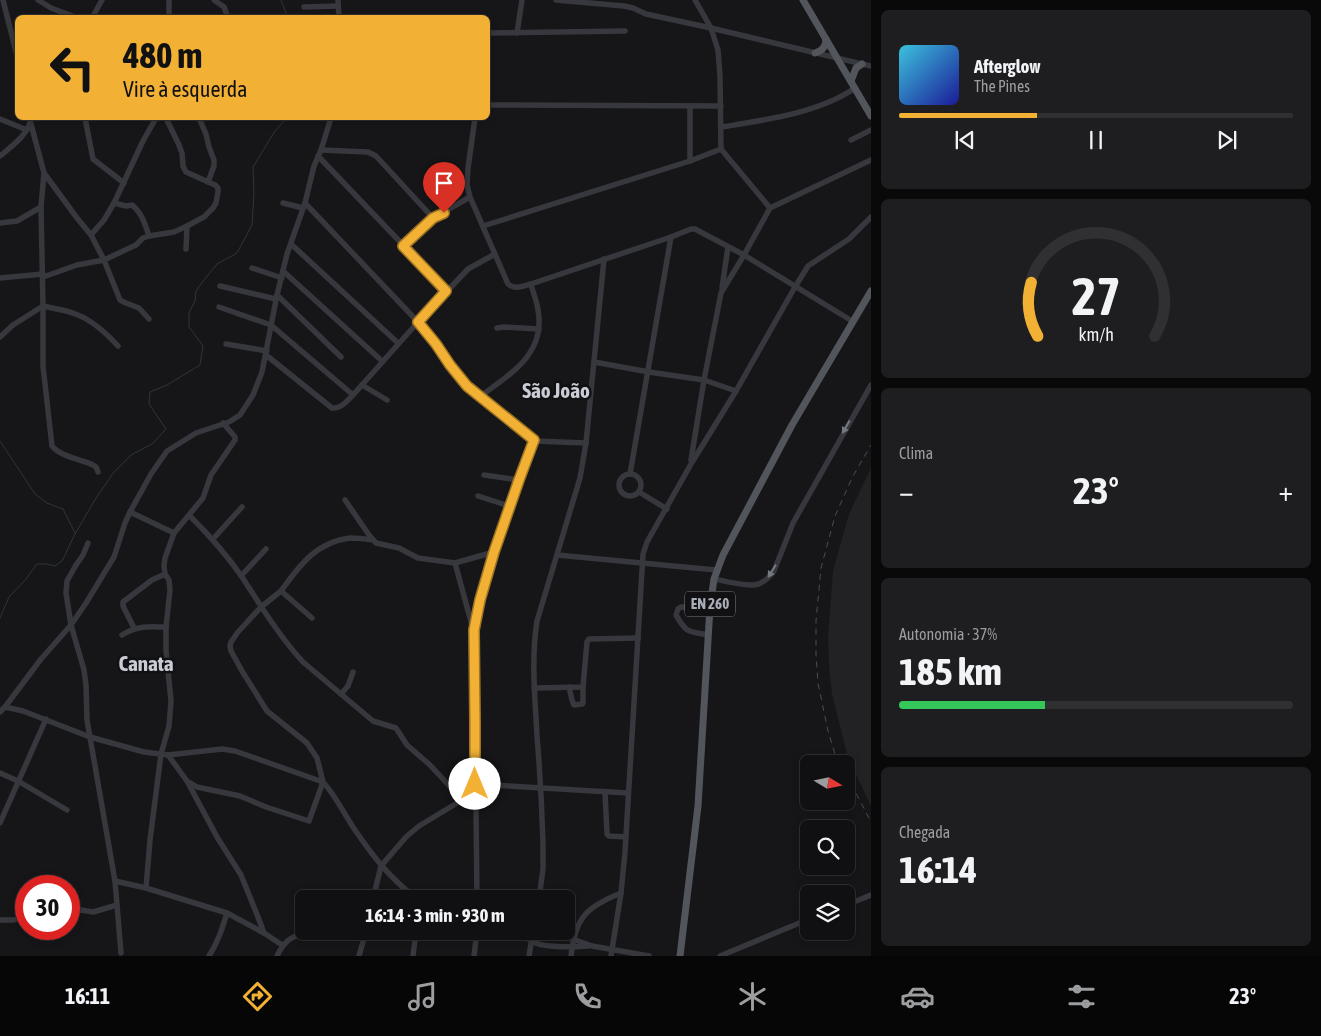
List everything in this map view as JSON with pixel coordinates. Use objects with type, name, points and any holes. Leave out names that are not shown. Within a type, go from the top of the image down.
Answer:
[{"type":"main road","points":[[803,0],[871,116]]},
{"type":"main road","points":[[815,53],[822,51],[826,44],[826,39]]},
{"type":"main road","points":[[853,85],[854,71],[862,64]]},
{"type":"main road","name":"EN 260","points":[[680,956],[698,806],[710,607],[716,570],[722,555],[792,425],[871,291]]},
{"type":"street","points":[[3,0],[15,48]]},
{"type":"street","points":[[38,0],[51,8],[70,15]]},
{"type":"street","points":[[94,15],[102,0]]},
{"type":"street","points":[[169,0],[169,15]]},
{"type":"street","points":[[517,33],[522,0]]},
{"type":"street","points":[[556,0],[624,6],[646,14],[871,66]]},
{"type":"street","points":[[695,0],[712,28],[718,50],[722,149],[770,208]]},
{"type":"street","points":[[216,1],[224,7],[227,15]]},
{"type":"street","points":[[304,7],[338,3]]},
{"type":"street","points":[[490,33],[625,31]]},
{"type":"street","points":[[722,127],[812,109],[844,96],[853,85]]},
{"type":"street","points":[[490,105],[721,106]]},
{"type":"street","points":[[690,106],[690,161]]},
{"type":"street","points":[[0,119],[30,124]]},
{"type":"street","points":[[85,120],[93,159],[124,183]]},
{"type":"street","points":[[91,235],[104,220],[114,203],[155,120]]},
{"type":"street","points":[[0,278],[43,275],[77,265],[104,260],[137,245],[143,238],[174,232],[204,217],[216,203],[218,188],[186,172],[179,145],[167,120]]},
{"type":"street","points":[[200,120],[214,160],[214,166],[208,182]]},
{"type":"street","points":[[0,712],[72,625],[111,563],[130,512],[167,452],[196,433],[229,422],[240,415],[248,405],[259,384],[283,271],[314,166],[330,120]]},
{"type":"street","points":[[475,120],[467,176],[470,198],[511,287],[531,284],[695,229],[744,255],[852,321]]},
{"type":"street","points":[[0,156],[30,124]]},
{"type":"street","points":[[30,124],[44,174],[76,218],[91,235],[104,260],[120,300],[139,308],[149,319]]},
{"type":"street","points":[[851,140],[871,130]]},
{"type":"street","points":[[483,226],[690,161],[722,149]]},
{"type":"street","points":[[320,153],[368,152],[376,156],[433,218]]},
{"type":"street","points":[[320,153],[446,291]]},
{"type":"street","points":[[721,293],[770,208],[871,160]]},
{"type":"street","points":[[44,174],[41,207],[44,306],[43,366],[52,446],[54,449],[69,456],[93,465],[98,472]]},
{"type":"street","points":[[403,246],[433,218],[470,198]]},
{"type":"street","points":[[114,203],[126,206],[132,205],[139,210],[149,236]]},
{"type":"street","points":[[283,203],[304,205],[418,322],[467,386],[534,440],[586,443]]},
{"type":"street","points":[[0,223],[17,221],[41,207]]},
{"type":"street","points":[[612,953],[621,893],[626,837],[643,554],[647,542],[690,464],[736,391],[795,287],[811,263],[849,239],[871,216]]},
{"type":"street","points":[[186,249],[187,226]]},
{"type":"street","points":[[630,474],[671,237]]},
{"type":"street","points":[[291,244],[398,344]]},
{"type":"street","points":[[690,464],[728,247]]},
{"type":"street","points":[[226,344],[266,353],[332,408],[341,406],[353,396],[382,361],[468,269],[495,254]]},
{"type":"street","points":[[540,890],[543,869],[543,844],[534,688],[534,648],[537,621],[580,478],[586,443],[604,259]]},
{"type":"street","points":[[252,268],[282,278]]},
{"type":"street","points":[[283,271],[382,361]]},
{"type":"street","points":[[481,396],[523,362],[532,351],[537,340],[539,330],[538,311],[531,284]]},
{"type":"street","points":[[220,286],[277,297],[341,357]]},
{"type":"street","points":[[0,337],[13,325],[44,306],[76,314],[110,337],[118,346]]},
{"type":"street","points":[[219,307],[271,325],[353,396]]},
{"type":"street","points":[[497,328],[539,330]]},
{"type":"street","points":[[594,362],[704,380],[736,391]]},
{"type":"street","points":[[362,385],[386,400]]},
{"type":"street","points":[[714,579],[754,585],[762,583],[770,577],[792,523],[871,385]]},
{"type":"street","points":[[146,888],[150,840],[169,726],[171,701],[166,650],[166,627],[170,590],[169,580],[165,574],[165,558],[174,533],[203,498],[211,475],[235,440],[235,437],[223,423]]},
{"type":"street","points":[[477,890],[474,630],[480,600],[494,552],[534,440]]},
{"type":"street","points":[[630,474],[639,478],[641,486],[639,492],[633,496],[623,494],[619,489],[619,482],[623,476],[630,474]]},
{"type":"street","points":[[484,475],[519,480]]},
{"type":"street","points":[[639,492],[666,508]]},
{"type":"street","points":[[478,496],[509,506]]},
{"type":"street","points":[[345,500],[376,543],[400,548],[418,558],[455,563],[494,552]]},
{"type":"street","points":[[213,539],[242,507]]},
{"type":"street","points":[[130,512],[174,533]]},
{"type":"street","points":[[190,516],[213,539],[302,662],[373,720],[396,728],[407,744],[453,790],[475,800]]},
{"type":"street","points":[[373,540],[348,538],[319,548],[302,564],[281,591],[261,607],[231,642],[230,646],[247,679],[267,711],[307,743],[317,758],[323,782],[380,866],[406,890]]},
{"type":"street","points":[[88,543],[83,555],[71,573],[66,588],[72,625],[84,670],[87,720],[115,881],[121,953]]},
{"type":"street","points":[[241,576],[266,549]]},
{"type":"street","points":[[557,555],[716,570]]},
{"type":"street","points":[[455,563],[474,630]]},
{"type":"street","points":[[134,628],[123,606],[123,602],[152,580],[165,574]]},
{"type":"street","points":[[281,591],[312,618]]},
{"type":"street","points":[[708,635],[688,631],[683,627],[676,615],[681,607],[710,607]]},
{"type":"street","points":[[122,635],[139,627],[166,627]]},
{"type":"street","points":[[569,686],[574,705],[583,703],[587,642],[589,639],[638,638]]},
{"type":"street","points":[[342,694],[348,686],[353,672]]},
{"type":"street","points":[[534,688],[583,687]]},
{"type":"street","points":[[5,707],[46,719],[90,737],[144,752],[164,755],[228,750],[249,755],[323,782]]},
{"type":"street","points":[[0,823],[46,719]]},
{"type":"street","points":[[164,755],[186,781],[216,837],[241,875],[264,933]]},
{"type":"street","points":[[0,773],[18,781],[67,810]]},
{"type":"street","points":[[186,781],[197,788],[240,796],[307,821],[311,818],[323,782]]},
{"type":"street","points":[[475,784],[628,793]]},
{"type":"street","points":[[606,792],[607,834],[609,836],[626,837]]},
{"type":"street","points":[[375,890],[380,866],[406,837],[420,826],[467,797]]},
{"type":"street","points":[[115,881],[146,888],[227,913],[282,945]]},
{"type":"street","points":[[575,934],[582,917],[590,908],[605,899],[621,893]]},
{"type":"street","points":[[855,901],[871,895]]},
{"type":"street","points":[[80,910],[93,912],[117,905]]},
{"type":"street","points":[[209,956],[216,946],[227,913]]},
{"type":"street","points":[[0,920],[15,920]]},
{"type":"street","points":[[720,956],[800,923]]},
{"type":"street","points":[[277,956],[282,945],[295,936]]},
{"type":"street","points":[[359,956],[363,940]]},
{"type":"street","points":[[414,956],[415,940]]},
{"type":"street","points":[[474,956],[476,940]]},
{"type":"street","points":[[571,956],[573,940]]},
{"type":"street","points":[[575,940],[612,953],[650,956]]},
{"type":"street","points":[[529,956],[532,941],[565,947],[592,946]]},
{"type":"shaded area","points":[[871,468],[871,806],[855,773],[855,755],[847,755],[832,694],[829,665],[828,636],[833,571],[849,514]]},
{"type":"waterway","points":[[281,0],[287,15]]},
{"type":"waterway","points":[[0,618],[9,597],[37,564],[55,566],[62,561],[96,498],[114,472],[131,455],[152,444],[166,429],[149,404],[150,392],[167,385],[200,365],[203,346],[189,327],[189,313],[195,301],[196,291],[217,264],[237,253],[252,225],[253,167],[275,131],[285,120]]},
{"type":"waterway","points":[[0,441],[35,494],[47,503],[63,509],[75,533]]},
{"type":"railway","points":[[835,755],[818,683],[816,621],[821,568],[835,516],[853,476],[871,445]]},
{"type":"railway","points":[[855,791],[871,822]]},
{"type":"district","name":"São João","points":[[556,391]]},
{"type":"district","name":"Canata","points":[[146,664]]},
{"type":"route","points":[[444,213],[433,218],[403,246],[446,291],[418,322],[467,386],[534,440],[494,552],[480,600],[474,630],[475,784]]}]
